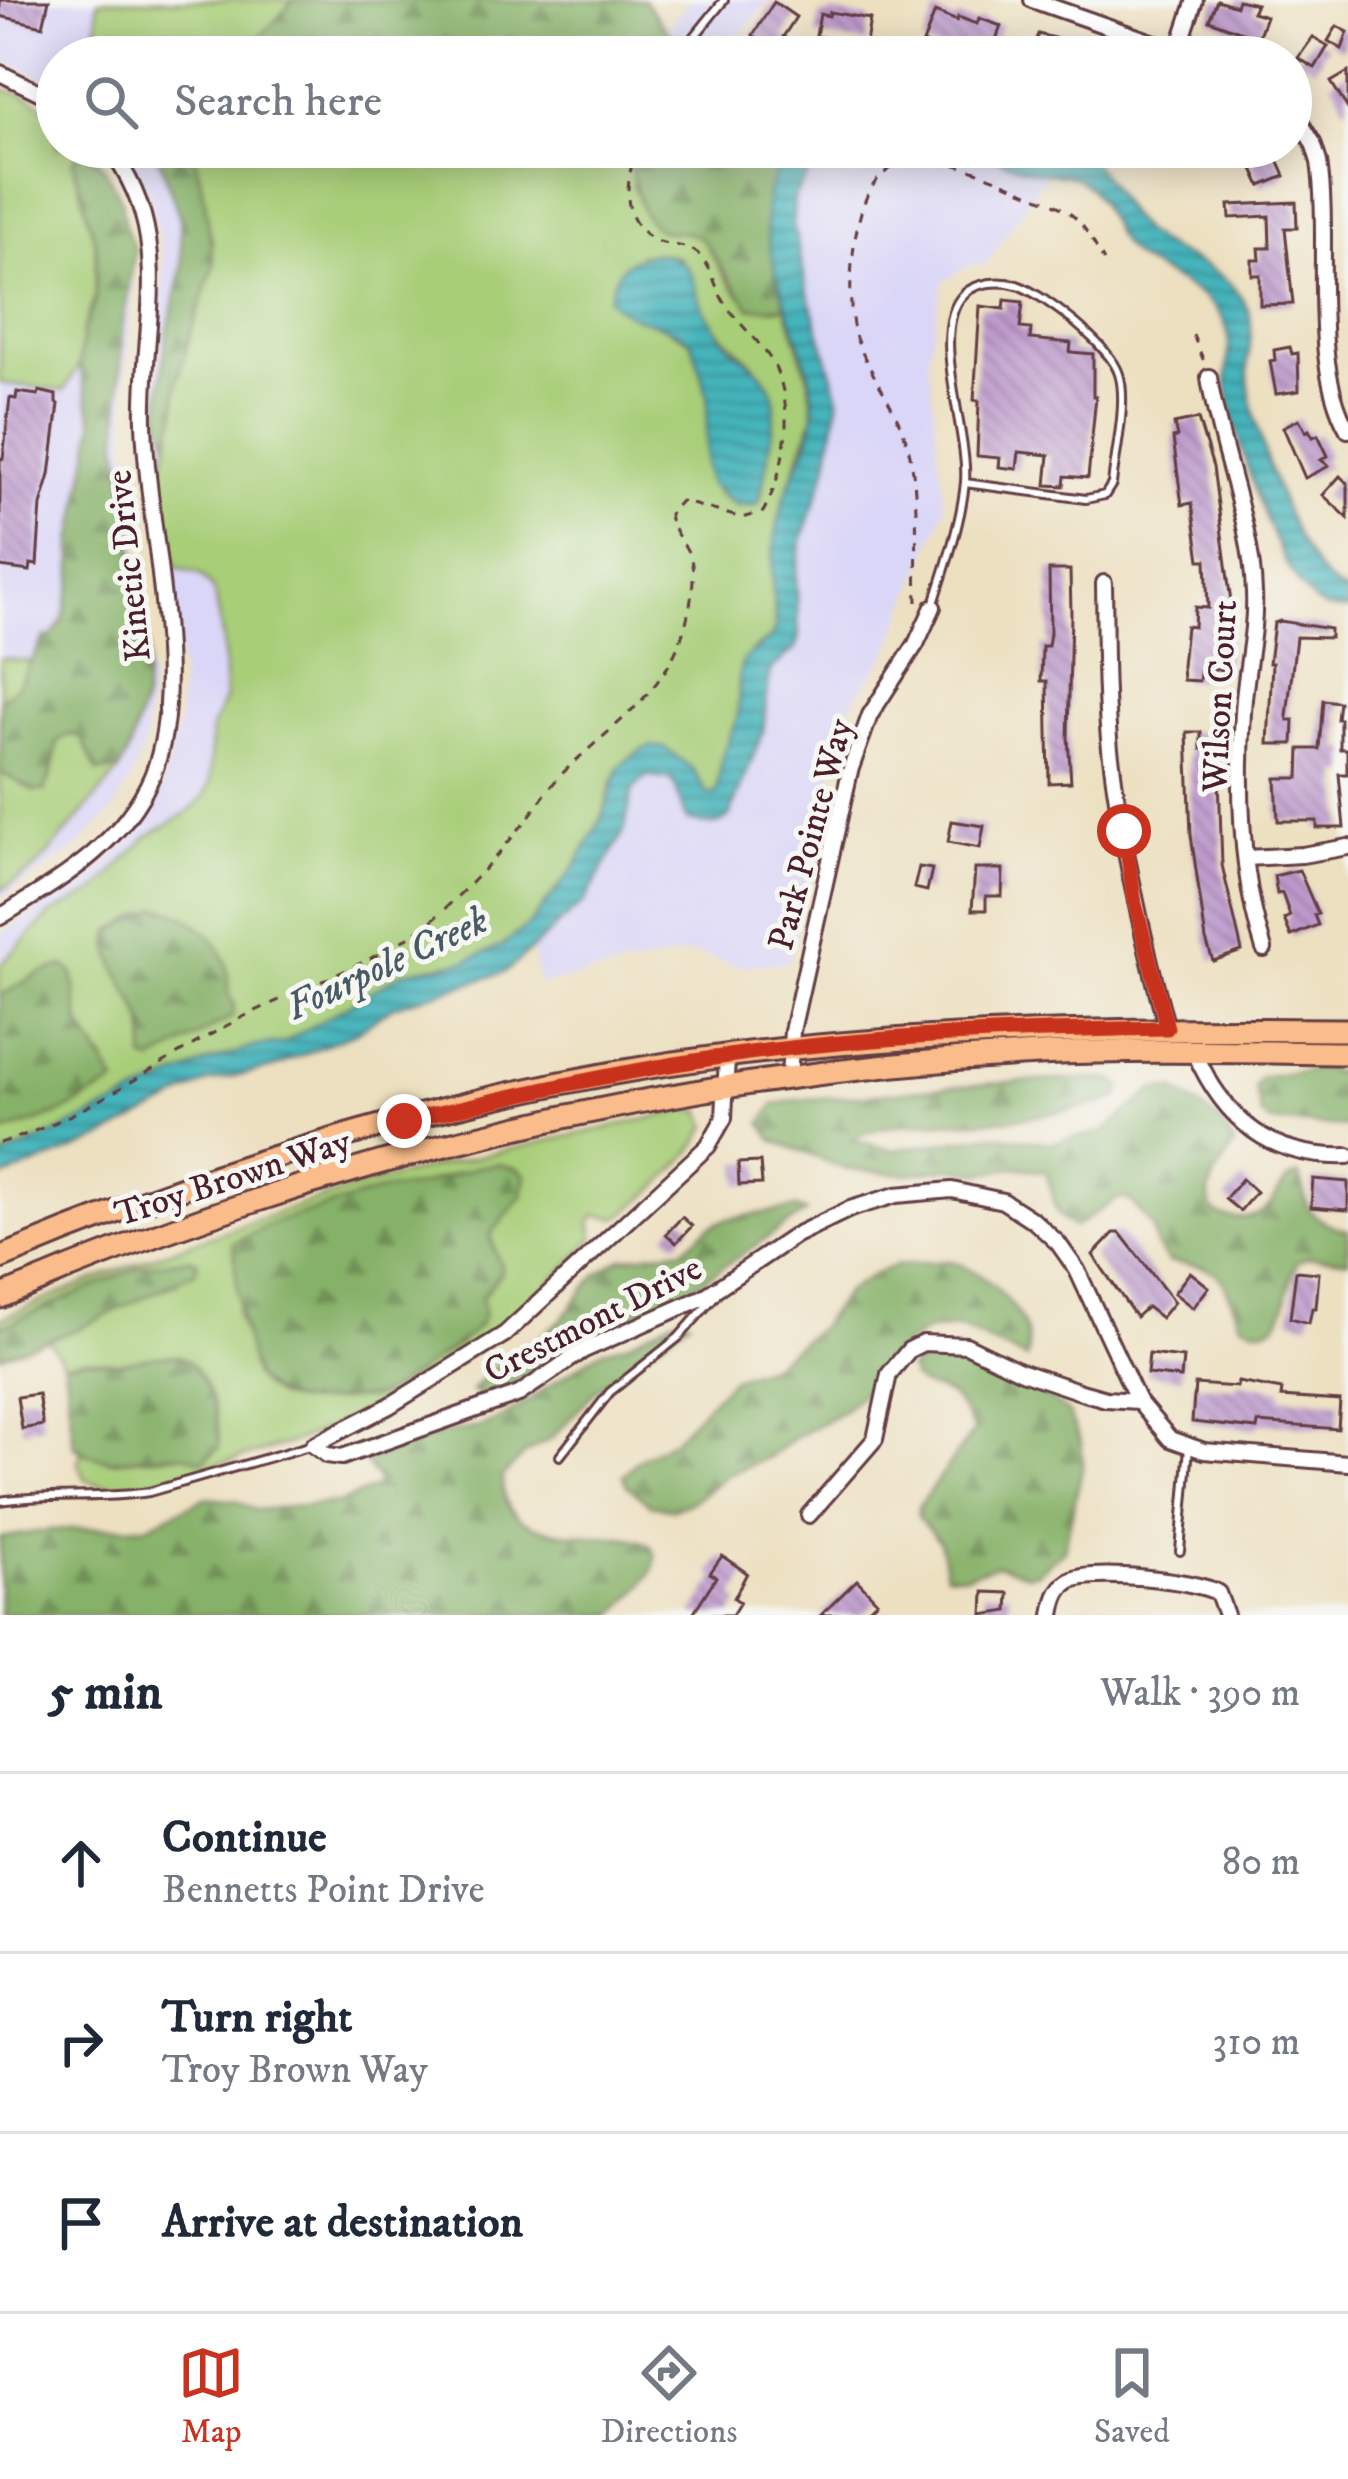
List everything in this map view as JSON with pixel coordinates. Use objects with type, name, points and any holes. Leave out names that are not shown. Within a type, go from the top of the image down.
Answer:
[{"type":"main road","name":"Troy Brown Way","points":[[0,1258],[102,1215],[272,1158],[567,1083],[790,1048],[971,1034],[1167,1028],[1348,1030]]},
{"type":"main road","name":"Troy Brown Way","points":[[0,1297],[163,1232],[334,1174],[525,1123],[728,1085],[1039,1054],[1348,1052]]},
{"type":"street","points":[[1032,0],[1135,36]]},
{"type":"street","points":[[1183,36],[1195,0]]},
{"type":"street","points":[[2,76],[36,91]]},
{"type":"street","points":[[1312,141],[1319,162],[1330,383],[1348,430]]},
{"type":"street","name":"Kinetic Drive","points":[[0,917],[73,871],[115,835],[154,772],[166,724],[168,667],[144,426],[151,261],[141,209],[121,168]]},
{"type":"street","name":"Wilson Court","points":[[1209,377],[1254,585],[1243,714],[1246,858],[1253,913],[1264,949]]},
{"type":"street","points":[[1104,583],[1106,686],[1117,801],[1135,903],[1167,1028]]},
{"type":"street","name":"Park Pointe Way","points":[[789,1077],[790,1048],[825,869],[863,733],[926,605]]},
{"type":"street","points":[[1246,858],[1348,847]]},
{"type":"street","points":[[1194,1051],[1219,1099],[1259,1133],[1298,1154],[1348,1156]]},
{"type":"street","name":"Crestmont Drive","points":[[727,1056],[724,1118],[708,1146],[520,1321],[424,1385],[313,1445],[327,1455],[342,1457],[498,1403],[603,1341],[721,1287],[796,1235],[878,1200],[932,1191],[987,1195],[1034,1221],[1067,1254],[1138,1401],[1160,1431],[1189,1447]]},
{"type":"street","points":[[809,1516],[875,1439],[889,1374],[909,1350],[923,1342],[966,1345],[1022,1372],[1081,1392],[1138,1401]]},
{"type":"street","points":[[1189,1447],[1348,1463]]},
{"type":"street","points":[[1052,1615],[1060,1590],[1090,1575],[1199,1584],[1218,1593],[1226,1615]]},
{"type":"lane","points":[[695,36],[724,0]]},
{"type":"lane","points":[[1012,284],[1099,343],[1117,368],[1120,402],[1112,484],[1105,495],[1086,499],[965,483],[948,337],[950,318],[973,287],[1012,284]]},
{"type":"lane","name":"Park Pointe Way","points":[[926,605],[965,483]]},
{"type":"lane","points":[[560,1456],[610,1392],[679,1337],[721,1287]]},
{"type":"lane","points":[[0,1502],[45,1495],[127,1496],[313,1445]]},
{"type":"lane","points":[[1180,1551],[1189,1447]]},
{"type":"path","points":[[0,1143],[32,1134],[104,1100],[242,1018],[387,947],[436,916],[519,829],[557,780],[621,724],[651,690],[680,644],[691,591],[692,560],[670,527],[669,514],[681,501],[742,518],[763,512],[779,472],[786,418],[784,388],[771,359],[724,302],[706,264],[694,250],[652,239],[630,214],[625,190],[631,168]]},
{"type":"path","points":[[895,168],[879,178],[868,194],[855,247],[854,333],[908,450],[926,605]]},
{"type":"path","points":[[970,168],[1058,205],[1077,219],[1104,261]]},
{"type":"path","points":[[1193,335],[1209,377]]},
{"type":"shaded area","points":[[0,0],[620,0],[662,34],[690,0],[769,0],[739,36],[36,36],[36,76],[0,59]]},
{"type":"shaded area","points":[[0,99],[36,130],[36,168],[80,168],[119,202],[130,236],[134,270],[125,382],[127,452],[151,682],[145,743],[114,810],[74,851],[0,898]]},
{"type":"shaded area","points":[[135,168],[1050,168],[986,265],[971,265],[943,281],[928,356],[945,508],[889,651],[845,713],[789,962],[741,966],[692,953],[539,985],[530,939],[0,1044],[0,934],[94,875],[126,844],[162,788],[178,726],[181,671],[156,421],[164,262],[150,196]]},
{"type":"green space","points":[[98,0],[292,0],[262,36],[97,36]]},
{"type":"green space","points":[[292,0],[644,0],[672,36],[262,36]]},
{"type":"green space","points":[[8,90],[36,102],[36,168],[84,168],[75,171],[95,232],[96,294],[83,330],[79,365],[64,391],[0,383],[0,93]]},
{"type":"green space","points":[[75,168],[105,169],[121,200],[135,250],[122,327],[119,443],[148,649],[144,700],[119,771],[97,771],[82,738],[70,734],[58,741],[46,790],[34,791],[0,772],[0,701],[18,685],[44,638],[52,636],[62,622],[73,580],[73,543],[94,424],[79,365],[83,330],[95,303],[97,250]]},
{"type":"green space","points":[[162,168],[197,168],[214,266],[177,383],[175,418],[167,440],[159,412],[166,337],[182,269],[180,218]]},
{"type":"green space","points":[[196,168],[632,168],[634,189],[670,232],[693,232],[702,239],[745,299],[770,309],[786,307],[809,381],[814,415],[784,500],[773,558],[775,628],[771,638],[751,651],[739,674],[738,716],[724,750],[716,794],[707,794],[693,770],[665,748],[612,781],[604,814],[575,867],[529,925],[501,946],[466,961],[404,972],[284,1043],[257,1046],[209,1062],[0,1159],[0,1134],[61,1113],[106,1062],[84,1034],[76,1010],[40,973],[0,996],[0,965],[51,914],[96,891],[147,837],[185,814],[204,797],[210,782],[211,730],[225,698],[215,594],[199,574],[176,567],[162,510],[161,474],[175,418],[177,383],[212,241]],"holes":[[[639,255],[678,256],[712,323],[754,365],[767,386],[772,434],[760,501],[736,506],[717,493],[705,466],[708,396],[692,342],[656,322],[633,317]],[[146,912],[227,969],[227,994],[145,1034],[109,944],[111,932]]]},
{"type":"green space","points":[[784,168],[777,275],[786,307],[750,308],[702,239],[655,227],[642,210],[631,169]]},
{"type":"green space","points":[[0,658],[34,662],[13,692],[0,701]]},
{"type":"green space","points":[[71,734],[82,738],[97,771],[119,771],[36,868],[0,891],[0,772],[33,791],[51,778],[58,740]]},
{"type":"green space","points":[[157,908],[180,914],[210,936],[227,967],[234,1004],[233,1016],[153,1062],[144,1059],[145,1025],[110,944],[111,932]]},
{"type":"green space","points":[[64,966],[73,973],[79,1022],[116,1083],[61,1113],[0,1134],[0,996],[40,973]]},
{"type":"green space","points":[[1323,1068],[1348,1076],[1348,1127],[1270,1122],[1261,1115],[1255,1086],[1261,1078]]},
{"type":"green space","points":[[1104,1079],[1122,1088],[1118,1098],[1029,1117],[882,1128],[853,1140],[893,1150],[994,1135],[1051,1143],[1104,1132],[1154,1090],[1174,1089],[1219,1121],[1234,1145],[1210,1189],[1213,1211],[1233,1218],[1256,1215],[1267,1209],[1286,1182],[1299,1175],[1313,1214],[1348,1230],[1348,1260],[1309,1257],[1298,1261],[1278,1322],[1258,1328],[1241,1323],[1218,1276],[1202,1267],[1169,1262],[1156,1246],[1152,1226],[1130,1200],[1118,1198],[1075,1227],[1057,1211],[1047,1172],[1016,1167],[982,1173],[951,1168],[907,1174],[846,1169],[773,1140],[762,1123],[774,1105],[797,1100]]},
{"type":"green space","points":[[701,1110],[708,1125],[691,1151],[655,1189],[617,1218],[596,1215],[591,1221],[594,1238],[532,1299],[426,1377],[349,1419],[283,1446],[144,1483],[114,1486],[86,1480],[78,1462],[82,1453],[112,1461],[189,1454],[204,1387],[188,1361],[179,1356],[64,1364],[48,1339],[178,1283],[61,1303],[0,1327],[0,1319],[87,1283],[307,1203],[434,1167]],"holes":[[[498,1164],[526,1175],[522,1196],[491,1234],[501,1273],[481,1298],[482,1318],[460,1344],[433,1359],[310,1403],[278,1398],[261,1385],[237,1313],[241,1293],[273,1223],[477,1167]]]},
{"type":"green space","points":[[498,1164],[526,1175],[522,1196],[491,1234],[501,1269],[481,1298],[482,1318],[473,1331],[375,1397],[298,1401],[275,1394],[254,1376],[233,1243],[273,1223],[384,1190],[418,1186]]},
{"type":"green space","points":[[797,1208],[806,1212],[682,1294],[587,1337],[502,1390],[481,1397],[472,1391],[499,1361],[540,1338],[563,1318],[595,1276],[622,1258],[684,1249],[726,1219]]},
{"type":"green space","points":[[189,1258],[198,1262],[195,1272],[78,1329],[0,1356],[0,1327],[139,1267]]},
{"type":"green space","points":[[950,1261],[978,1274],[1006,1298],[1025,1328],[1026,1359],[960,1328],[928,1330],[892,1353],[867,1389],[841,1412],[769,1457],[727,1475],[693,1501],[673,1509],[651,1505],[627,1485],[623,1475],[637,1461],[673,1440],[733,1378],[771,1365],[820,1327],[846,1292],[898,1265]]},
{"type":"green space","points":[[680,1316],[689,1320],[597,1389],[552,1438],[525,1454],[502,1477],[508,1505],[526,1522],[551,1531],[635,1539],[651,1547],[653,1569],[614,1615],[0,1615],[0,1538],[49,1530],[146,1526],[205,1498],[236,1501],[255,1510],[339,1503],[376,1488],[378,1479],[365,1463],[369,1460],[438,1434],[500,1419],[603,1350],[624,1345]]},
{"type":"green space","points":[[936,1352],[966,1358],[1050,1399],[1068,1413],[1081,1443],[1083,1464],[1064,1550],[1038,1572],[1028,1574],[997,1565],[967,1575],[946,1574],[940,1542],[918,1518],[918,1507],[974,1431],[954,1399],[912,1377],[909,1369]]},
{"type":"green space","points":[[183,1358],[201,1378],[215,1413],[219,1448],[203,1461],[171,1455],[105,1459],[74,1446],[64,1364]]},
{"type":"water","points":[[812,168],[794,197],[793,223],[839,397],[827,468],[802,540],[796,575],[799,636],[795,649],[770,670],[763,732],[729,817],[714,824],[687,820],[673,780],[647,776],[633,790],[624,831],[585,901],[506,972],[393,1006],[358,1031],[272,1068],[208,1082],[99,1140],[0,1179],[0,1159],[209,1062],[257,1046],[284,1043],[404,972],[466,961],[501,946],[529,925],[575,867],[604,814],[619,767],[633,755],[651,746],[665,748],[693,769],[707,794],[716,794],[724,750],[738,716],[744,659],[771,638],[775,628],[776,536],[784,500],[813,424],[811,382],[767,234],[767,200],[777,171]]},
{"type":"water","points":[[1024,168],[1096,168],[1149,236],[1214,272],[1237,291],[1251,322],[1251,397],[1280,498],[1312,562],[1330,583],[1348,592],[1348,610],[1326,608],[1314,601],[1299,584],[1271,530],[1237,432],[1227,381],[1228,333],[1219,314],[1198,294],[1133,256],[1081,181]]},
{"type":"water","points":[[658,253],[689,269],[703,308],[720,333],[771,387],[775,404],[772,433],[756,505],[737,506],[709,484],[705,466],[708,396],[692,342],[672,329],[627,313],[608,298],[624,265]]},
{"type":"building","points":[[0,0],[49,0],[43,26],[0,16]]},
{"type":"building","points":[[1217,0],[1236,6],[1238,0],[1256,4],[1252,12],[1266,16],[1259,36],[1209,20]]},
{"type":"building","points":[[774,2],[796,17],[784,36],[753,35]]},
{"type":"building","points":[[830,12],[870,19],[867,36],[816,36],[820,14],[829,16]]},
{"type":"building","points":[[935,12],[957,21],[958,17],[977,24],[979,18],[1001,26],[997,36],[926,36]]},
{"type":"building","points":[[1337,26],[1348,32],[1342,49],[1328,41]]},
{"type":"building","points":[[1312,38],[1328,46],[1315,68],[1312,66]]},
{"type":"building","points":[[1348,72],[1348,109],[1331,82]]},
{"type":"building","points":[[1253,168],[1281,168],[1285,176],[1261,186]]},
{"type":"building","points":[[1296,202],[1297,228],[1285,228],[1293,304],[1260,305],[1260,275],[1252,275],[1252,260],[1260,260],[1259,248],[1270,248],[1269,216],[1230,218],[1229,205]]},
{"type":"building","points":[[1005,300],[1023,302],[1020,328],[1031,329],[1030,339],[1071,343],[1070,352],[1093,354],[1096,396],[1088,478],[1065,476],[1064,486],[1046,485],[1049,455],[1019,452],[1017,469],[999,467],[1000,458],[977,456],[979,401],[974,400],[980,306],[1004,309]]},
{"type":"building","points":[[1290,347],[1292,354],[1298,353],[1299,391],[1276,394],[1270,361],[1275,360],[1274,350]]},
{"type":"building","points":[[39,391],[56,395],[59,404],[41,505],[37,565],[31,564],[30,571],[0,567],[0,458],[10,398],[16,399],[17,392],[38,395]]},
{"type":"building","points":[[1198,419],[1213,467],[1231,602],[1224,670],[1201,668],[1199,681],[1183,680],[1182,666],[1186,626],[1194,627],[1195,607],[1208,608],[1206,560],[1200,560],[1192,503],[1182,505],[1173,438],[1177,437],[1174,424]]},
{"type":"building","points":[[1299,419],[1306,432],[1318,435],[1328,456],[1321,460],[1329,466],[1305,478],[1283,427]]},
{"type":"building","points":[[1340,476],[1348,484],[1348,518],[1323,495]]},
{"type":"building","points":[[1049,570],[1070,570],[1071,782],[1049,783],[1047,681],[1041,681],[1042,646],[1048,646],[1050,633]]},
{"type":"building","points":[[1274,623],[1330,629],[1330,638],[1296,637],[1287,716],[1294,720],[1293,744],[1268,744],[1269,663]]},
{"type":"building","points":[[1323,700],[1339,702],[1340,749],[1347,749],[1347,774],[1339,774],[1344,828],[1317,828],[1317,821],[1278,821],[1276,778],[1299,778],[1300,749],[1319,749]]},
{"type":"building","points":[[1187,732],[1201,732],[1201,749],[1218,749],[1222,865],[1242,951],[1213,961],[1191,835]]},
{"type":"building","points":[[952,821],[984,826],[980,848],[948,842]]},
{"type":"building","points":[[919,867],[932,869],[927,891],[914,888]]},
{"type":"building","points":[[975,869],[1003,869],[1002,896],[986,896],[986,910],[972,910]]},
{"type":"building","points":[[1299,870],[1318,925],[1291,936],[1284,919],[1290,916],[1282,893],[1277,894],[1274,876]]},
{"type":"building","points":[[760,1162],[762,1184],[739,1185],[738,1163]]},
{"type":"building","points":[[1242,1179],[1256,1192],[1240,1211],[1225,1199]]},
{"type":"building","points":[[1313,1179],[1348,1182],[1348,1210],[1311,1207]]},
{"type":"building","points":[[682,1217],[692,1226],[676,1243],[666,1234]]},
{"type":"building","points":[[1114,1233],[1120,1233],[1174,1302],[1161,1318],[1147,1307],[1136,1317],[1093,1255]]},
{"type":"building","points":[[1296,1271],[1319,1273],[1316,1308],[1312,1308],[1309,1323],[1290,1318]]},
{"type":"building","points":[[1190,1272],[1209,1287],[1193,1308],[1174,1293]]},
{"type":"building","points":[[1149,1354],[1183,1358],[1181,1378],[1147,1374]]},
{"type":"building","points":[[1238,1382],[1282,1390],[1281,1397],[1340,1401],[1338,1429],[1258,1423],[1257,1429],[1192,1422],[1195,1384],[1237,1387]]},
{"type":"building","points":[[38,1394],[43,1425],[22,1429],[17,1397]]},
{"type":"building","points":[[722,1556],[747,1573],[734,1598],[740,1602],[732,1615],[692,1615],[716,1577],[710,1573]]},
{"type":"building","points":[[857,1580],[877,1601],[862,1615],[821,1615]]},
{"type":"building","points":[[984,1592],[1009,1593],[1008,1611],[983,1615]]},
{"type":"route","points":[[404,1121],[567,1083],[790,1048],[971,1034],[1167,1028],[1142,936],[1124,831]]},
{"type":"water label","name":"Fourpole Creek","points":[[386,962]]}]
